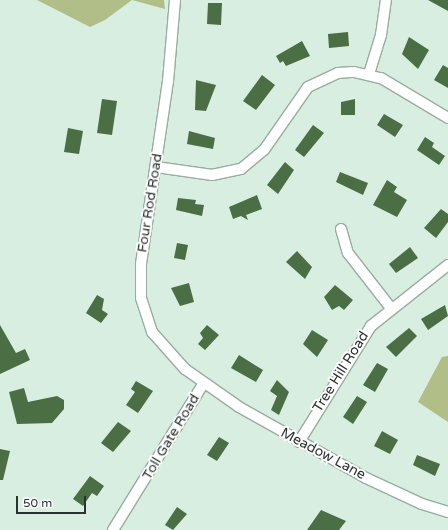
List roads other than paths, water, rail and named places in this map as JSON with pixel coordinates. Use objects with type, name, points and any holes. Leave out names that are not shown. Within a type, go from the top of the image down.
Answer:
[{"type":"street","name":"Four Rod Road","points":[[175,0],[156,167],[141,264],[141,298],[152,332],[166,351],[203,384]]},
{"type":"street","points":[[369,74],[381,35],[386,0]]},
{"type":"street","points":[[156,167],[212,175],[241,169],[264,150],[308,87],[338,74],[369,74],[448,118]]},
{"type":"street","points":[[341,229],[348,253],[390,307]]},
{"type":"street","name":"Tree Hill Road","points":[[299,442],[359,341],[390,307],[448,265]]},
{"type":"street","name":"Meadow Lane","points":[[203,384],[299,442],[422,504],[448,512]]},
{"type":"street","name":"Toll Gate Road","points":[[113,530],[203,384]]}]
